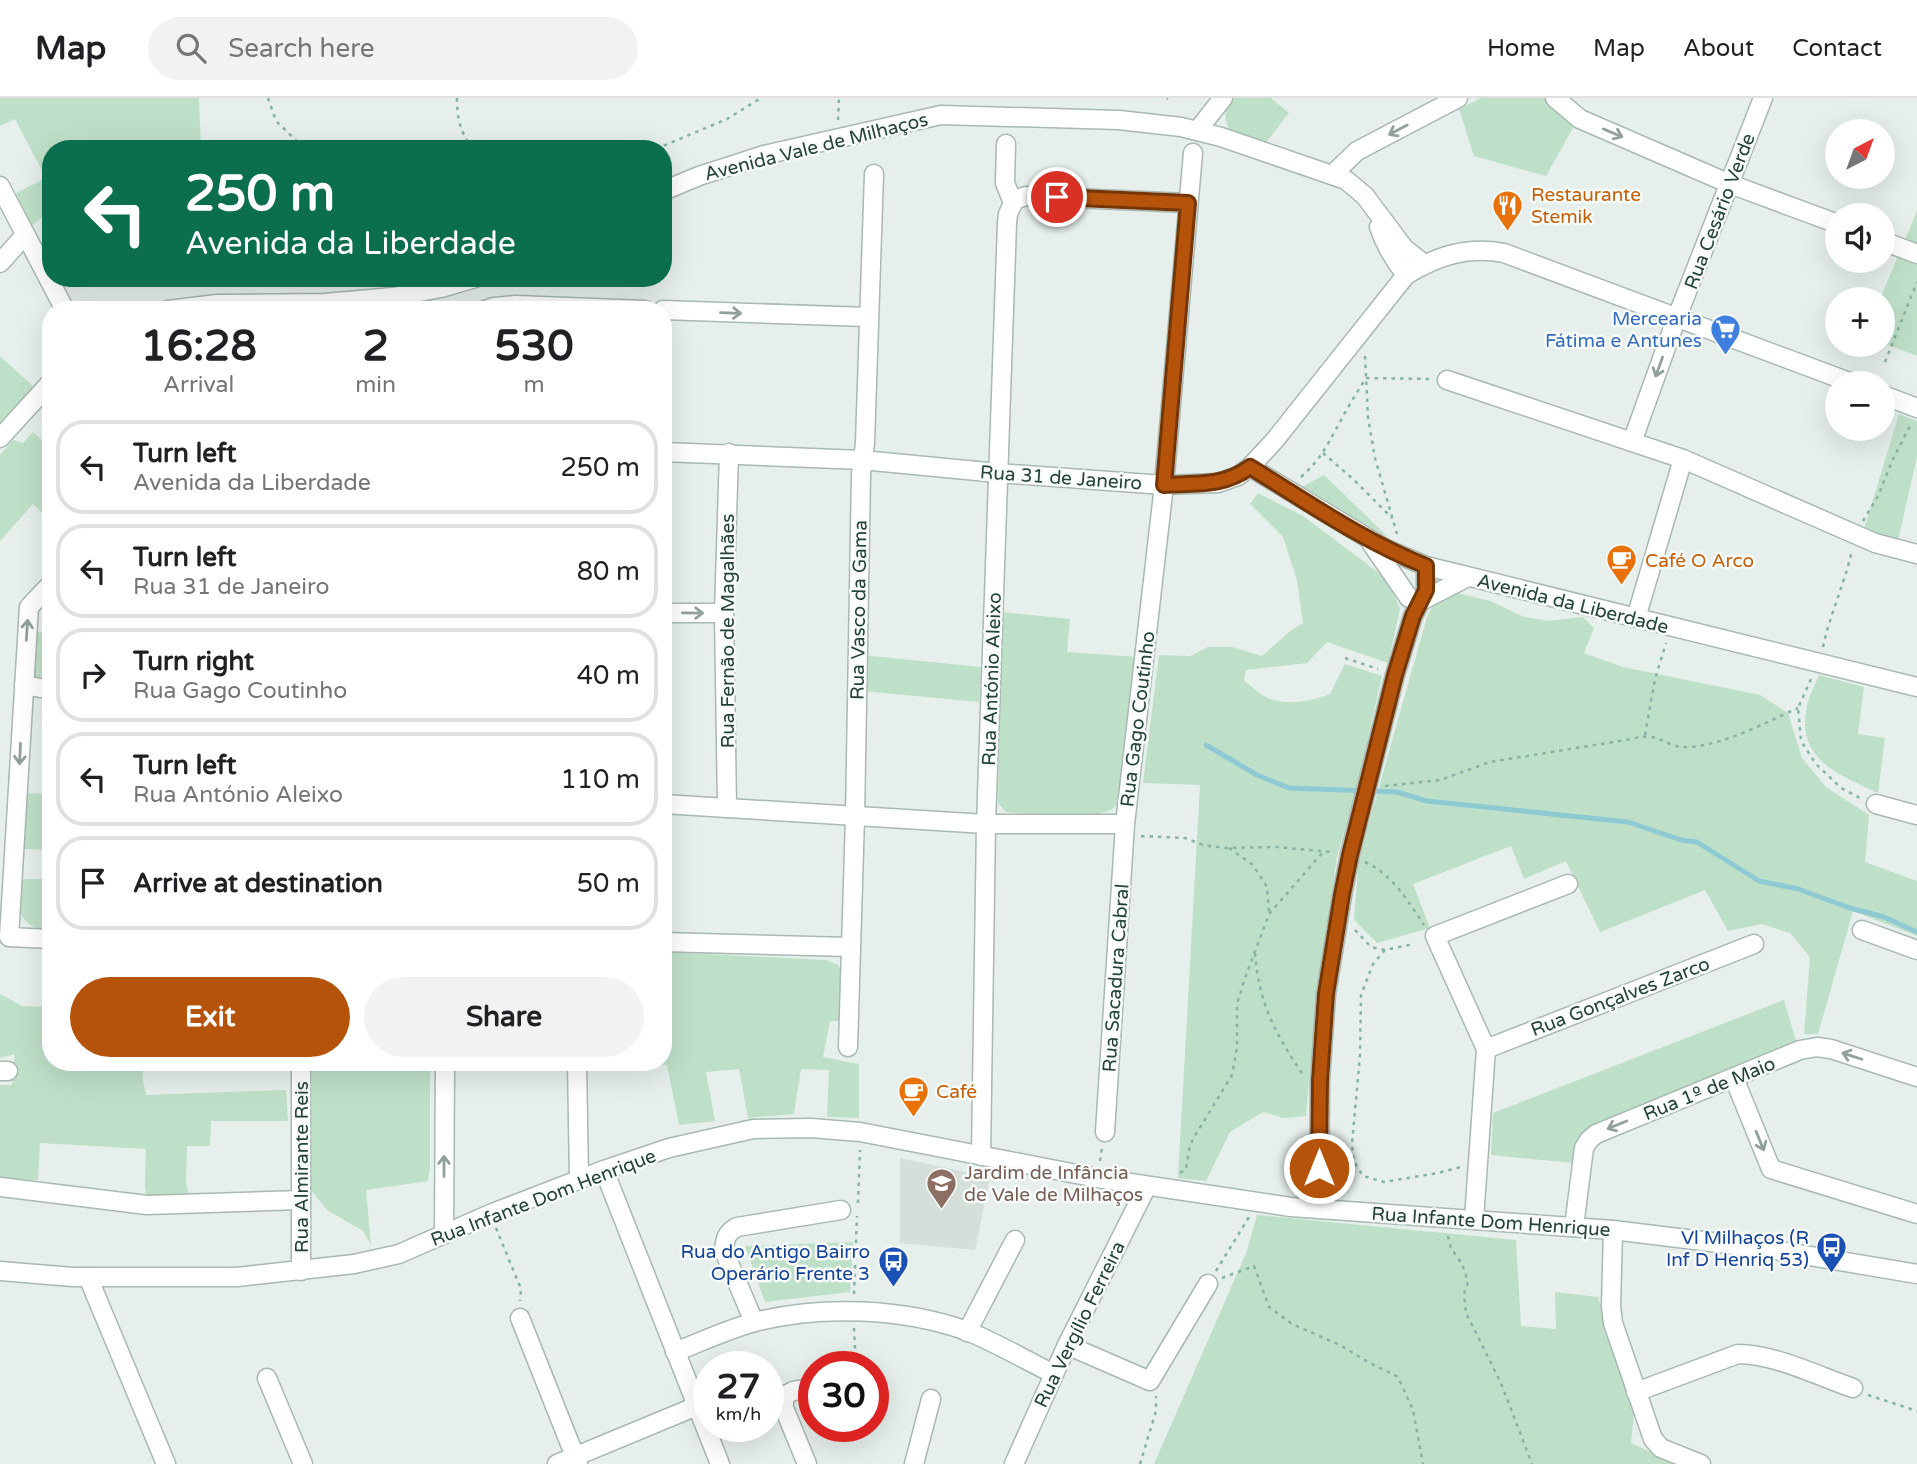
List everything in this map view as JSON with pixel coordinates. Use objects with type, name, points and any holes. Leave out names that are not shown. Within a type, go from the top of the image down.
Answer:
[{"type":"street","points":[[1197,131],[1223,98]]},
{"type":"street","points":[[1332,175],[1357,151],[1458,98]]},
{"type":"street","points":[[1555,98],[1580,119],[1730,184],[1825,219]]},
{"type":"street","name":"Rua Cesário Verde","points":[[1632,442],[1677,317],[1763,98]]},
{"type":"street","name":"Avenida Vale de Milhaços","points":[[672,187],[742,161],[941,115],[1146,122],[1221,137],[1346,180],[1356,188],[1404,248],[1424,264]]},
{"type":"street","name":"Rua António Aleixo","points":[[981,1156],[986,824],[1007,223],[1013,203],[1005,183],[1006,144]]},
{"type":"street","name":"Rua Gago Coutinho","points":[[672,805],[855,817],[1124,830],[1164,485],[1193,153]]},
{"type":"street","name":"Rua Vasco da Gama","points":[[848,1046],[855,817],[860,474],[865,443],[874,174]]},
{"type":"street","points":[[0,186],[42,267]]},
{"type":"street","points":[[1013,203],[1026,196],[1188,203]]},
{"type":"street","name":"Avenida Vale de Milhaços","points":[[1371,206],[1383,240],[1406,275]]},
{"type":"street","points":[[0,263],[25,235]]},
{"type":"street","points":[[1895,246],[1917,254]]},
{"type":"street","points":[[1406,275],[1435,259],[1457,252],[1482,250],[1504,253],[1825,373]]},
{"type":"street","name":"Rua 31 de Janeiro","points":[[672,452],[862,460],[1164,485],[1218,483],[1238,476],[1250,467],[1299,411],[1406,275]]},
{"type":"street","points":[[348,301],[393,297],[444,287]]},
{"type":"street","points":[[672,310],[868,317]]},
{"type":"street","points":[[1447,380],[1683,459],[1875,543],[1917,554]]},
{"type":"street","points":[[0,438],[42,392]]},
{"type":"street","points":[[1895,400],[1917,408]]},
{"type":"street","name":"Rua Fernão de Magalhães","points":[[727,808],[724,614],[729,453]]},
{"type":"street","points":[[1636,618],[1683,459]]},
{"type":"street","name":"Avenida da Liberdade","points":[[1250,467],[1366,538],[1426,566],[1917,687]]},
{"type":"street","points":[[1366,538],[1414,605]]},
{"type":"street","points":[[1319,1208],[1320,1080],[1326,994],[1339,914],[1350,855],[1395,675],[1414,605],[1427,583],[1426,566]]},
{"type":"street","points":[[1414,605],[1468,577]]},
{"type":"street","points":[[42,593],[29,607],[9,937],[42,939]]},
{"type":"street","points":[[672,612],[724,614]]},
{"type":"street","points":[[24,685],[42,688]]},
{"type":"street","points":[[1876,804],[1917,815]]},
{"type":"street","name":"Rua Sacadura Cabral","points":[[1105,1132],[1124,830]]},
{"type":"street","points":[[1474,1219],[1486,1049],[1435,936],[1568,884]]},
{"type":"street","points":[[1862,930],[1917,950]]},
{"type":"street","points":[[672,942],[850,947]]},
{"type":"street","name":"Rua Gonçalves Zarco","points":[[1486,1049],[1754,944]]},
{"type":"street","name":"Rua 1º de Maio","points":[[1574,1227],[1584,1148],[1596,1134],[1800,1050],[1817,1047],[1831,1049],[1917,1077]]},
{"type":"street","name":"Rua Almirante Reis","points":[[301,1071],[301,1271]]},
{"type":"street","points":[[444,1071],[444,1234]]},
{"type":"street","points":[[577,1071],[579,1180]]},
{"type":"street","points":[[1734,1078],[1771,1169],[1917,1214]]},
{"type":"street","name":"Rua Infante Dom Henrique","points":[[0,1271],[88,1277],[237,1278],[354,1264],[399,1254],[491,1214],[669,1148],[753,1129],[811,1128],[860,1132],[1097,1178],[1259,1203],[1613,1230],[1768,1249],[1917,1274]]},
{"type":"street","points":[[604,1170],[693,1395]]},
{"type":"street","name":"Rua Vergílio Ferreira","points":[[1014,1464],[1067,1345],[1147,1186]]},
{"type":"street","points":[[0,1187],[147,1205],[301,1200]]},
{"type":"street","points":[[754,1322],[724,1251],[729,1231],[737,1227],[841,1210]]},
{"type":"street","points":[[1613,1230],[1613,1323],[1653,1439],[1661,1448],[1701,1464]]},
{"type":"street","points":[[967,1332],[1015,1240]]},
{"type":"street","points":[[88,1277],[166,1464]]},
{"type":"street","points":[[1067,1345],[1150,1381],[1208,1284]]},
{"type":"street","points":[[674,1352],[754,1322],[815,1312],[854,1312],[909,1317],[967,1332],[1054,1374]]},
{"type":"street","points":[[520,1318],[577,1460]]},
{"type":"street","points":[[1636,1392],[1738,1354],[1767,1357],[1853,1388]]},
{"type":"street","points":[[267,1378],[303,1464]]},
{"type":"street","points":[[798,1390],[784,1396],[784,1408],[807,1464]]},
{"type":"street","points":[[914,1464],[931,1399]]},
{"type":"street","points":[[557,1464],[577,1460],[693,1408]]},
{"type":"street","points":[[712,1442],[720,1464]]},
{"type":"path","points":[[268,98],[276,121],[296,140]]},
{"type":"path","points":[[457,98],[457,113],[466,140]]},
{"type":"path","points":[[672,142],[727,119],[761,98]]},
{"type":"path","points":[[839,98],[840,137]]},
{"type":"path","points":[[1885,362],[1917,282]]},
{"type":"path","points":[[1359,337],[1364,344],[1368,418],[1375,458],[1401,556]]},
{"type":"path","points":[[1366,378],[1447,380]]},
{"type":"path","points":[[1287,490],[1316,464],[1366,378]]},
{"type":"path","points":[[1323,453],[1393,519]]},
{"type":"path","points":[[1645,735],[1655,679],[1671,627]]},
{"type":"path","points":[[1345,658],[1395,675]]},
{"type":"path","points":[[1819,663],[1798,708],[1801,741],[1816,764],[1841,788],[1876,804]]},
{"type":"path","points":[[1368,783],[1387,786],[1440,780],[1490,762],[1645,735],[1659,738],[1675,747],[1691,747],[1745,732],[1798,708]]},
{"type":"path","points":[[1124,830],[1185,838],[1203,845],[1229,848],[1276,847],[1350,855],[1377,868],[1404,895],[1426,928],[1435,936]]},
{"type":"path","points":[[1229,848],[1253,865],[1267,887],[1269,914]]},
{"type":"path","points":[[1175,1177],[1186,1169],[1196,1134],[1231,1075],[1237,1048],[1237,1004],[1269,914],[1324,851]]},
{"type":"path","points":[[1339,914],[1371,947],[1385,950],[1413,943]]},
{"type":"path","points":[[1385,950],[1373,964],[1361,995],[1360,1055],[1352,1144],[1354,1162],[1363,1176],[1384,1182],[1438,1173],[1478,1162]]},
{"type":"path","points":[[1255,951],[1256,972],[1263,1003],[1280,1041],[1306,1080]]},
{"type":"path","points":[[855,1351],[854,1312],[860,1132]]},
{"type":"path","points":[[1097,1178],[1105,1132]]},
{"type":"path","points":[[1208,1284],[1259,1203]]},
{"type":"path","points":[[491,1214],[521,1289]]},
{"type":"path","points":[[1447,1233],[1451,1248],[1462,1264],[1468,1282],[1464,1294],[1466,1314],[1502,1383],[1532,1464]]},
{"type":"path","points":[[1208,1284],[1254,1266],[1269,1307],[1292,1324],[1340,1345],[1398,1377],[1413,1410],[1423,1464]]},
{"type":"path","points":[[1140,1464],[1156,1411],[1156,1390],[1150,1381]]},
{"type":"path","points":[[1853,1388],[1917,1412]]},
{"type":"shaded area","name":"Jardim de Infância de Vale de Milhaços","points":[[900,1158],[990,1177],[975,1250],[900,1243]]},
{"type":"green space","points":[[0,98],[199,98],[201,140],[42,140],[42,170],[15,119],[0,126]]},
{"type":"green space","points":[[1234,98],[1271,98],[1289,113],[1265,144],[1230,130],[1226,113]]},
{"type":"green space","points":[[1481,98],[1546,98],[1574,126],[1546,176],[1474,156],[1459,109]]},
{"type":"green space","points":[[42,180],[42,218],[32,225],[16,193]]},
{"type":"green space","points":[[1917,211],[1917,356],[1895,348],[1895,287],[1885,287],[1891,273],[1895,273],[1895,263]]},
{"type":"green space","points":[[0,356],[34,387],[0,425]]},
{"type":"green space","points":[[1899,414],[1917,421],[1917,457],[1898,540],[1864,529],[1891,441],[1895,441]]},
{"type":"green space","points":[[33,432],[42,440],[42,512],[33,504],[0,541],[0,455],[13,440],[23,443]]},
{"type":"green space","points":[[1324,475],[1388,537],[1300,488]]},
{"type":"green space","points":[[1258,493],[1303,516],[1387,579],[1400,609],[1388,663],[1327,642],[1307,663],[1246,670],[1244,681],[1258,692],[1270,699],[1287,702],[1305,701],[1330,694],[1345,664],[1382,676],[1355,796],[1337,856],[1313,1037],[1306,1116],[1284,1118],[1263,1112],[1230,1132],[1206,1181],[1178,1178],[1200,785],[1143,783],[1159,655],[1190,656],[1208,647],[1232,647],[1262,656],[1303,623],[1297,580],[1283,537],[1250,504]]},
{"type":"green space","points":[[1458,593],[1490,601],[1524,617],[1549,621],[1583,617],[1594,628],[1584,653],[1623,667],[1760,695],[1788,713],[1802,758],[1826,787],[1869,815],[1865,862],[1917,881],[1917,936],[1853,911],[1818,1034],[1804,1034],[1810,957],[1790,933],[1762,924],[1728,931],[1705,890],[1600,932],[1566,861],[1524,879],[1511,846],[1413,884],[1430,928],[1377,943],[1354,920],[1359,858],[1427,617],[1434,604]]},
{"type":"green space","points":[[1002,612],[1070,619],[1067,652],[1139,657],[1122,801],[1111,810],[1087,818],[1006,812],[998,803]]},
{"type":"green space","points":[[37,632],[42,633],[42,684],[33,683],[29,675]]},
{"type":"green space","points":[[862,655],[981,667],[979,702],[862,691]]},
{"type":"green space","points":[[1819,675],[1864,687],[1858,734],[1885,738],[1878,793],[1825,764],[1815,754],[1809,742],[1805,728],[1807,706]]},
{"type":"green space","points":[[23,793],[42,794],[42,850],[22,849]]},
{"type":"green space","points":[[21,879],[42,879],[42,931],[25,921],[21,915]]},
{"type":"green space","points":[[672,952],[826,960],[838,965],[842,972],[840,1021],[830,1021],[823,1057],[859,1064],[859,1118],[827,1117],[829,1070],[801,1069],[794,1114],[748,1118],[739,1069],[706,1072],[715,1121],[679,1125],[668,1071],[672,1071]]},
{"type":"green space","points":[[0,994],[22,1006],[42,1007],[42,1071],[142,1071],[146,1095],[286,1090],[288,1121],[211,1121],[210,1146],[187,1146],[186,1184],[191,1199],[147,1198],[146,1149],[40,1143],[38,1180],[0,1179],[0,1085],[12,1085],[15,1054],[0,1058]]},
{"type":"green space","points":[[1784,1000],[1797,1044],[1575,1153],[1573,1163],[1491,1155],[1493,1113]]},
{"type":"green space","points":[[312,1071],[430,1071],[428,1181],[366,1190],[371,1245],[363,1231],[327,1210],[311,1190]]},
{"type":"green space","points":[[1257,1215],[1516,1240],[1521,1326],[1556,1329],[1555,1292],[1598,1297],[1634,1414],[1631,1443],[1677,1464],[1154,1464],[1247,1251]]},
{"type":"green space","points":[[853,1242],[850,1292],[765,1302],[745,1246]]},
{"type":"waterway","points":[[1206,745],[1257,775],[1289,788],[1397,792],[1427,801],[1628,822],[1681,840],[1697,842],[1759,881],[1798,889],[1884,917],[1917,932]]},
{"type":"place","name":"Restaurante Stemik","points":[[1508,232]]},
{"type":"place","name":"Mercearia Fátima e Antunes","points":[[1725,356]]},
{"type":"place","name":"Café O Arco","points":[[1622,587]]},
{"type":"place","name":"Café","points":[[913,1118]]},
{"type":"place","name":"Jardim de Infância de Vale de Milhaços","points":[[941,1210]]},
{"type":"place","name":"Vl Milhaços (R Inf D Henriq 53)","points":[[1832,1275]]},
{"type":"place","name":"Rua do Antigo Bairro Operário Frente 3","points":[[893,1289]]},
{"type":"route","points":[[1057,197],[1188,203],[1164,485],[1218,483],[1238,476],[1250,467],[1366,538],[1426,566],[1426,590],[1413,616],[1395,675],[1342,895],[1326,994],[1320,1080],[1319,1168]]}]
